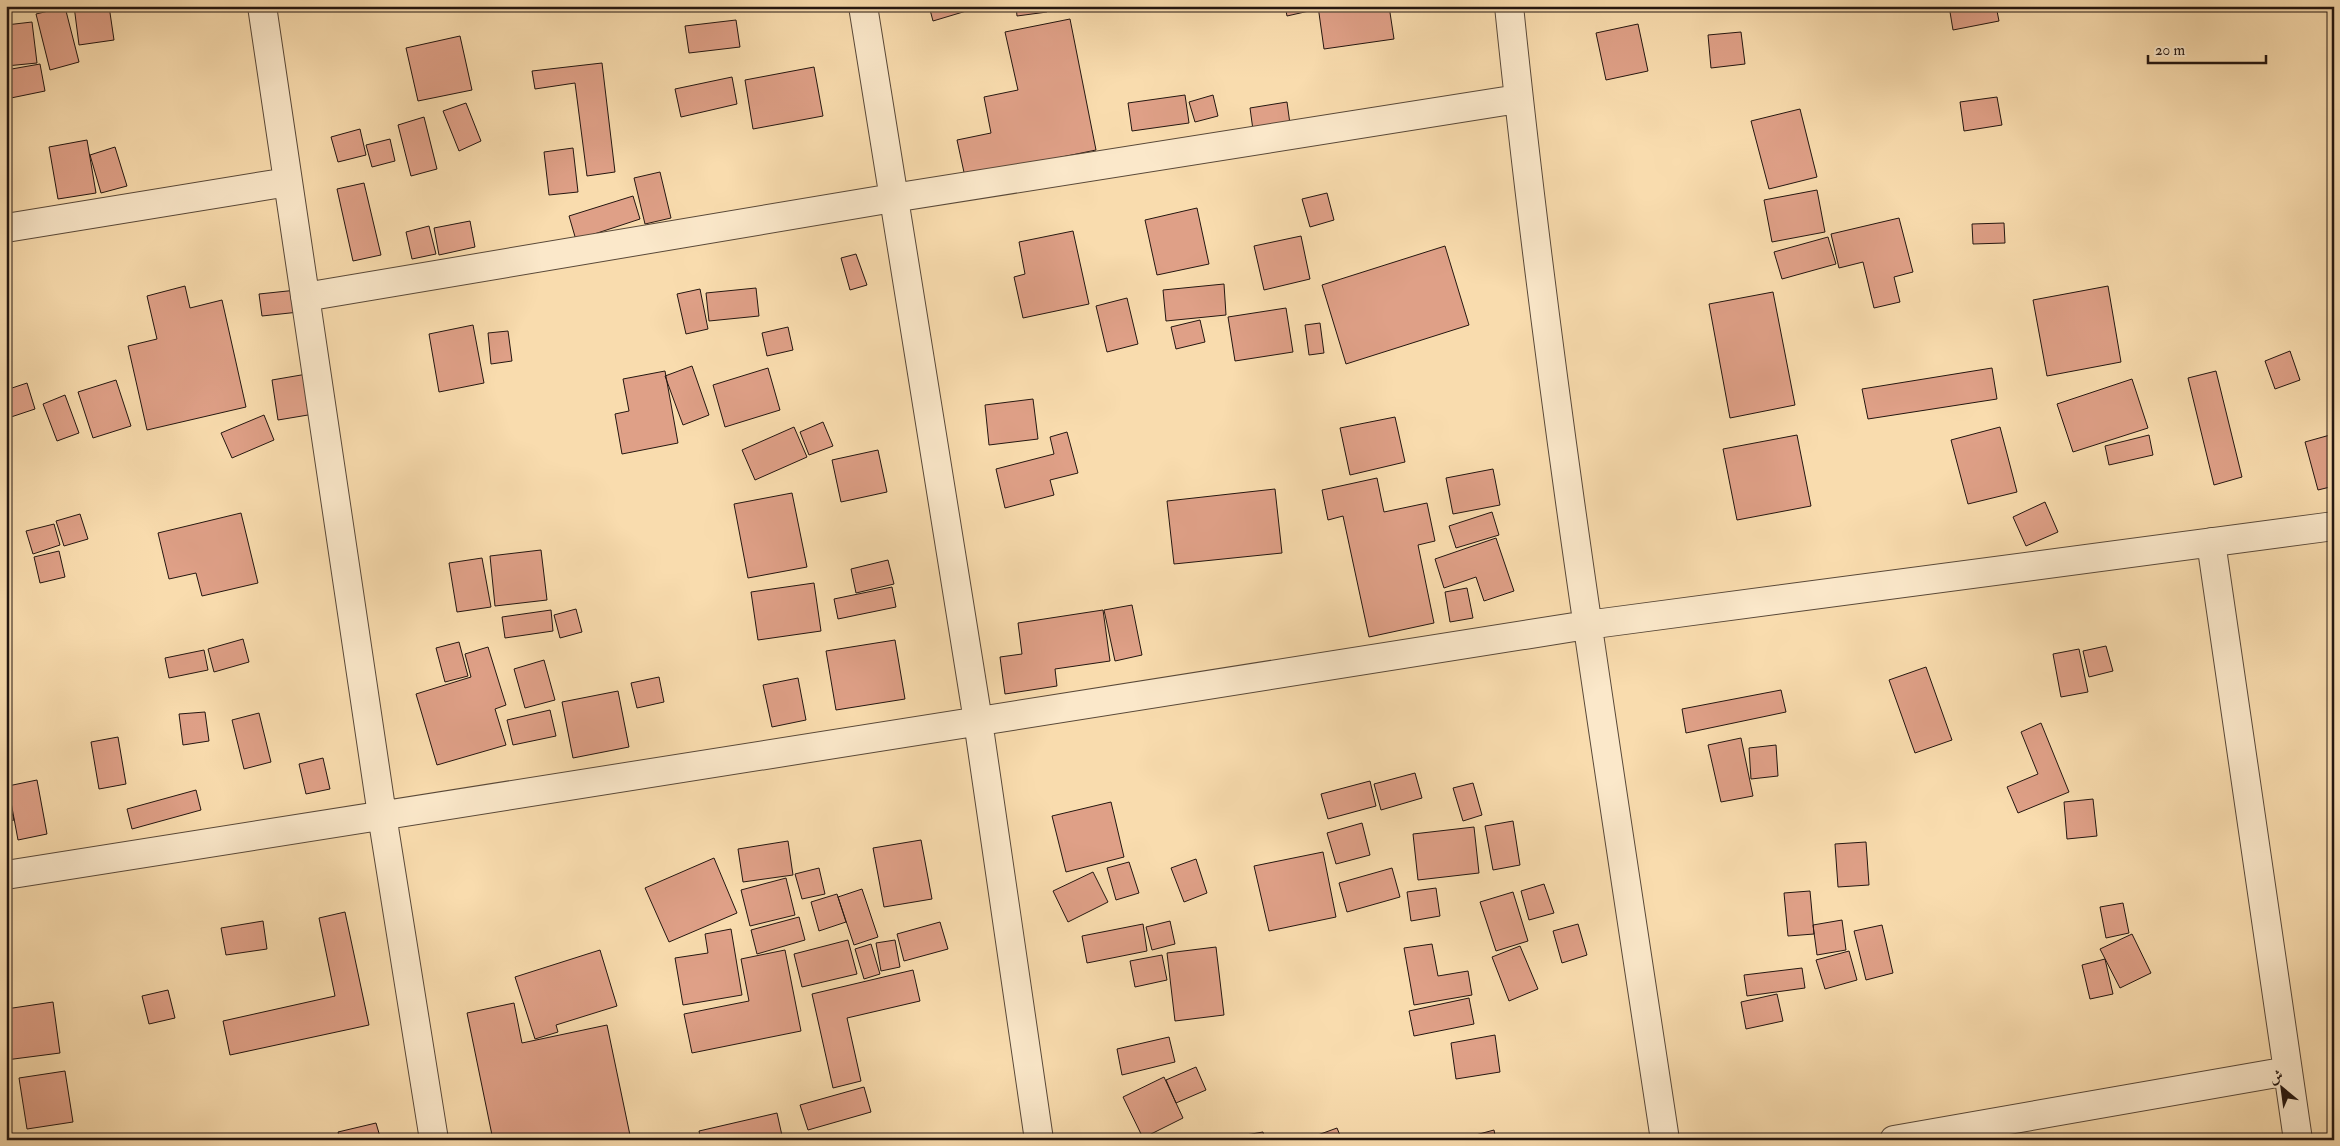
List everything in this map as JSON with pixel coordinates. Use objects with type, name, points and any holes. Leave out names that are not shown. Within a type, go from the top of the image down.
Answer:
[{"type":"street","points":[[262,6],[382,815],[434,1140]]},
{"type":"street","points":[[863,6],[978,721],[1039,1140]]},
{"type":"street","points":[[1509,6],[1527,187],[1586,625],[1665,1140]]},
{"type":"street","points":[[305,296],[893,198],[1518,99]]},
{"type":"street","points":[[6,228],[288,182]]},
{"type":"street","points":[[6,875],[1586,625],[2334,526]]},
{"type":"street","points":[[2211,542],[2298,1140]]},
{"type":"street","points":[[1894,1140],[2288,1071]]},
{"type":"building","points":[[74,6],[109,6],[114,40],[79,45]]},
{"type":"building","points":[[929,6],[983,6],[933,21]]},
{"type":"building","points":[[1016,6],[1046,6],[1047,12],[1017,16]]},
{"type":"building","points":[[1285,6],[1308,6],[1309,11],[1287,16]]},
{"type":"building","points":[[1318,6],[1389,6],[1394,39],[1324,49]]},
{"type":"building","points":[[1949,6],[1996,6],[1999,21],[1953,30]]},
{"type":"building","points":[[65,7],[79,62],[50,70],[36,14]]},
{"type":"building","points":[[1070,19],[1096,150],[965,177],[957,140],[991,133],[984,97],[1018,90],[1005,32]]},
{"type":"building","points":[[736,20],[740,47],[689,53],[685,26]]},
{"type":"building","points":[[32,22],[37,63],[6,66],[6,25]]},
{"type":"building","points":[[1638,24],[1648,71],[1606,80],[1596,33]]},
{"type":"building","points":[[1741,32],[1745,64],[1711,68],[1708,35]]},
{"type":"building","points":[[460,36],[472,90],[418,101],[406,48]]},
{"type":"building","points":[[602,63],[615,172],[587,176],[575,83],[535,89],[532,71]]},
{"type":"building","points":[[40,64],[45,91],[6,99],[6,70]]},
{"type":"building","points":[[814,67],[823,116],[753,129],[745,80]]},
{"type":"building","points":[[732,77],[737,104],[681,117],[675,89]]},
{"type":"building","points":[[1185,95],[1189,123],[1132,131],[1128,103]]},
{"type":"building","points":[[1213,95],[1218,116],[1195,122],[1189,102]]},
{"type":"building","points":[[1997,97],[2002,125],[1964,131],[1960,102]]},
{"type":"building","points":[[1287,102],[1290,124],[1253,130],[1250,108]]},
{"type":"building","points":[[466,103],[481,141],[459,151],[443,111]]},
{"type":"building","points":[[1800,109],[1817,177],[1769,189],[1751,121]]},
{"type":"building","points":[[424,117],[437,169],[411,176],[398,125]]},
{"type":"building","points":[[360,129],[366,155],[338,162],[331,137]]},
{"type":"building","points":[[390,139],[395,161],[372,167],[366,145]]},
{"type":"building","points":[[87,140],[96,193],[58,199],[49,147]]},
{"type":"building","points":[[115,147],[127,186],[101,193],[90,155]]},
{"type":"building","points":[[573,148],[578,192],[549,195],[544,152]]},
{"type":"building","points":[[660,172],[671,218],[645,224],[634,178]]},
{"type":"building","points":[[364,183],[381,255],[353,261],[337,189]]},
{"type":"building","points":[[1817,190],[1825,232],[1772,242],[1764,200]]},
{"type":"building","points":[[1327,193],[1334,220],[1310,227],[1302,199]]},
{"type":"building","points":[[633,196],[640,219],[576,240],[569,216]]},
{"type":"building","points":[[1197,208],[1209,264],[1157,275],[1145,220]]},
{"type":"building","points":[[1899,218],[1913,272],[1894,277],[1900,302],[1874,308],[1863,262],[1839,268],[1831,234]]},
{"type":"building","points":[[470,221],[475,247],[439,255],[434,228]]},
{"type":"building","points":[[2004,223],[2005,243],[1973,244],[1972,224]]},
{"type":"building","points":[[429,226],[436,254],[412,259],[406,232]]},
{"type":"building","points":[[1073,231],[1089,304],[1023,318],[1014,277],[1025,274],[1019,242]]},
{"type":"building","points":[[1301,236],[1310,279],[1264,290],[1254,246]]},
{"type":"building","points":[[1828,237],[1836,264],[1782,279],[1774,252]]},
{"type":"building","points":[[1445,246],[1469,325],[1346,364],[1322,285]]},
{"type":"building","points":[[856,254],[867,285],[850,290],[841,258]]},
{"type":"building","points":[[1224,284],[1226,315],[1166,321],[1163,290]]},
{"type":"building","points":[[185,286],[190,308],[222,300],[246,407],[147,430],[128,346],[157,339],[147,296]]},
{"type":"building","points":[[2108,286],[2121,362],[2047,376],[2033,300]]},
{"type":"building","points":[[756,288],[759,316],[709,321],[706,293]]},
{"type":"building","points":[[700,289],[708,329],[686,334],[677,294]]},
{"type":"building","points":[[297,290],[299,312],[262,316],[259,294]]},
{"type":"building","points":[[1773,292],[1795,405],[1730,418],[1709,304]]},
{"type":"building","points":[[1127,298],[1138,344],[1107,352],[1096,306]]},
{"type":"building","points":[[1286,308],[1293,352],[1235,361],[1228,317]]},
{"type":"building","points":[[1200,320],[1205,342],[1176,349],[1171,327]]},
{"type":"building","points":[[1320,323],[1324,353],[1309,355],[1305,325]]},
{"type":"building","points":[[473,325],[484,383],[439,392],[429,334]]},
{"type":"building","points":[[788,327],[793,350],[767,356],[762,333]]},
{"type":"building","points":[[508,331],[512,361],[491,364],[488,333]]},
{"type":"building","points":[[2290,351],[2300,380],[2275,389],[2265,361]]},
{"type":"building","points":[[692,366],[709,415],[683,425],[665,376]]},
{"type":"building","points":[[768,368],[780,410],[725,427],[713,385]]},
{"type":"building","points":[[1992,368],[1997,399],[1868,419],[1862,389]]},
{"type":"building","points":[[665,371],[678,443],[622,454],[615,414],[629,411],[623,379]]},
{"type":"building","points":[[2216,371],[2242,477],[2214,485],[2188,378]]},
{"type":"building","points":[[307,374],[314,414],[278,420],[272,380]]},
{"type":"building","points":[[2132,379],[2148,428],[2073,452],[2057,404]]},
{"type":"building","points":[[116,380],[131,426],[93,438],[78,392]]},
{"type":"building","points":[[27,383],[35,409],[11,417],[6,402],[6,390]]},
{"type":"building","points":[[65,395],[79,433],[57,441],[43,404]]},
{"type":"building","points":[[1033,399],[1038,439],[989,445],[985,405]]},
{"type":"building","points":[[264,415],[274,440],[232,458],[221,433]]},
{"type":"building","points":[[1395,417],[1405,462],[1350,475],[1340,428]]},
{"type":"building","points":[[823,422],[833,446],[809,455],[800,432]]},
{"type":"building","points":[[794,427],[807,457],[755,480],[742,450]]},
{"type":"building","points":[[2000,427],[2017,492],[1968,504],[1951,440]]},
{"type":"building","points":[[1067,432],[1078,473],[1050,480],[1054,495],[1005,508],[996,469],[1054,454],[1050,437]]},
{"type":"building","points":[[1797,435],[1811,506],[1737,520],[1723,449]]},
{"type":"building","points":[[2149,435],[2153,455],[2109,465],[2105,446]]},
{"type":"building","points":[[2330,435],[2334,449],[2334,486],[2318,490],[2305,442]]},
{"type":"building","points":[[878,450],[887,492],[841,502],[832,460]]},
{"type":"building","points":[[1493,469],[1500,505],[1453,514],[1446,478]]},
{"type":"building","points":[[1377,478],[1384,512],[1427,503],[1435,541],[1418,545],[1434,623],[1369,637],[1343,516],[1328,520],[1322,490]]},
{"type":"building","points":[[1275,489],[1282,553],[1174,564],[1167,501]]},
{"type":"building","points":[[792,493],[807,567],[748,578],[734,504]]},
{"type":"building","points":[[2045,502],[2058,532],[2026,546],[2013,517]]},
{"type":"building","points":[[1492,512],[1499,535],[1456,548],[1449,526]]},
{"type":"building","points":[[241,513],[258,583],[202,596],[196,573],[169,579],[158,533]]},
{"type":"building","points":[[80,514],[88,539],[64,546],[56,521]]},
{"type":"building","points":[[54,524],[60,545],[33,554],[26,531]]},
{"type":"building","points":[[1496,538],[1514,591],[1484,601],[1476,577],[1444,588],[1435,559]]},
{"type":"building","points":[[541,550],[547,600],[495,606],[490,556]]},
{"type":"building","points":[[59,551],[65,577],[40,583],[34,557]]},
{"type":"building","points":[[482,558],[491,607],[457,612],[449,563]]},
{"type":"building","points":[[888,560],[894,584],[856,593],[851,569]]},
{"type":"building","points":[[814,583],[821,631],[758,640],[751,592]]},
{"type":"building","points":[[892,587],[896,607],[838,619],[834,599]]},
{"type":"building","points":[[1467,588],[1473,618],[1450,622],[1445,592]]},
{"type":"building","points":[[1132,605],[1142,655],[1115,661],[1104,610]]},
{"type":"building","points":[[576,609],[582,632],[560,638],[554,615]]},
{"type":"building","points":[[551,610],[553,631],[505,638],[502,617]]},
{"type":"building","points":[[1103,610],[1110,661],[1055,669],[1057,686],[1005,694],[1000,657],[1022,654],[1018,623]]},
{"type":"building","points":[[243,639],[249,662],[214,672],[208,649]]},
{"type":"building","points":[[895,640],[905,699],[836,710],[826,651]]},
{"type":"building","points":[[459,642],[468,676],[445,682],[436,648]]},
{"type":"building","points":[[2106,646],[2113,671],[2089,677],[2083,651]]},
{"type":"building","points":[[488,647],[506,705],[495,709],[506,745],[437,765],[416,694],[471,677],[465,654]]},
{"type":"building","points":[[2079,649],[2088,692],[2061,697],[2053,654]]},
{"type":"building","points":[[204,650],[208,670],[169,678],[165,658]]},
{"type":"building","points":[[544,660],[555,700],[525,708],[514,669]]},
{"type":"building","points":[[1926,667],[1952,740],[1915,753],[1889,680]]},
{"type":"building","points":[[659,677],[664,702],[637,708],[631,683]]},
{"type":"building","points":[[798,678],[806,720],[772,727],[763,685]]},
{"type":"building","points":[[1781,690],[1786,712],[1686,733],[1682,709]]},
{"type":"building","points":[[618,691],[629,747],[573,758],[562,702]]},
{"type":"building","points":[[550,710],[556,736],[513,745],[507,720]]},
{"type":"building","points":[[205,712],[209,741],[183,745],[179,714]]},
{"type":"building","points":[[259,713],[271,762],[244,769],[232,720]]},
{"type":"building","points":[[2041,723],[2069,792],[2018,813],[2007,787],[2038,774],[2021,732]]},
{"type":"building","points":[[118,737],[126,784],[99,789],[91,742]]},
{"type":"building","points":[[1741,738],[1753,796],[1721,802],[1708,745]]},
{"type":"building","points":[[1776,745],[1778,776],[1751,779],[1749,748]]},
{"type":"building","points":[[323,758],[330,789],[306,794],[299,764]]},
{"type":"building","points":[[1415,773],[1422,798],[1381,810],[1374,784]]},
{"type":"building","points":[[37,780],[47,834],[18,840],[8,786]]},
{"type":"building","points":[[1370,781],[1376,806],[1328,819],[1321,794]]},
{"type":"building","points":[[1473,783],[1482,815],[1463,821],[1453,788]]},
{"type":"building","points":[[6,790],[14,820],[6,822]]},
{"type":"building","points":[[196,790],[201,810],[132,829],[127,809]]},
{"type":"building","points":[[2093,799],[2097,836],[2067,839],[2064,802]]},
{"type":"building","points":[[1111,802],[1124,857],[1066,872],[1052,816]]},
{"type":"building","points":[[1513,821],[1520,865],[1493,870],[1485,826]]},
{"type":"building","points":[[1362,823],[1370,855],[1336,864],[1327,833]]},
{"type":"building","points":[[1474,827],[1479,873],[1418,880],[1413,834]]},
{"type":"building","points":[[921,840],[932,899],[884,907],[873,848]]},
{"type":"building","points":[[788,841],[793,875],[743,882],[738,849]]},
{"type":"building","points":[[1866,842],[1869,885],[1838,887],[1835,844]]},
{"type":"building","points":[[1323,852],[1336,917],[1269,931],[1254,866]]},
{"type":"building","points":[[714,858],[737,913],[669,942],[645,888]]},
{"type":"building","points":[[1196,859],[1207,893],[1184,902],[1171,868]]},
{"type":"building","points":[[1129,862],[1139,893],[1116,900],[1107,868]]},
{"type":"building","points":[[819,868],[825,894],[802,899],[795,874]]},
{"type":"building","points":[[1392,868],[1400,897],[1347,912],[1339,883]]},
{"type":"building","points":[[1093,872],[1108,902],[1068,922],[1053,891]]},
{"type":"building","points":[[786,878],[795,915],[750,926],[741,890]]},
{"type":"building","points":[[1544,884],[1554,913],[1529,920],[1521,891]]},
{"type":"building","points":[[1436,888],[1440,916],[1411,921],[1407,892]]},
{"type":"building","points":[[862,889],[878,937],[854,945],[838,897]]},
{"type":"building","points":[[1810,891],[1814,934],[1788,936],[1784,893]]},
{"type":"building","points":[[1513,892],[1528,941],[1496,951],[1480,902]]},
{"type":"building","points":[[837,894],[846,922],[819,931],[811,902]]},
{"type":"building","points":[[2123,903],[2129,933],[2106,938],[2100,907]]},
{"type":"building","points":[[345,912],[369,1025],[230,1055],[223,1021],[335,996],[319,918]]},
{"type":"building","points":[[799,917],[805,940],[757,954],[751,930]]},
{"type":"building","points":[[1842,920],[1846,950],[1817,955],[1813,925]]},
{"type":"building","points":[[263,921],[267,949],[226,955],[221,928]]},
{"type":"building","points":[[1170,921],[1175,944],[1152,950],[1146,927]]},
{"type":"building","points":[[940,922],[948,949],[904,961],[897,934]]},
{"type":"building","points":[[1143,924],[1147,951],[1087,963],[1082,936]]},
{"type":"building","points":[[1578,924],[1587,955],[1562,963],[1553,931]]},
{"type":"building","points":[[1882,925],[1893,973],[1866,980],[1854,931]]},
{"type":"building","points":[[731,929],[742,995],[683,1005],[675,958],[708,953],[705,934]]},
{"type":"building","points":[[2132,934],[2151,973],[2120,988],[2100,949]]},
{"type":"building","points":[[848,940],[857,974],[802,987],[794,954]]},
{"type":"building","points":[[895,940],[900,967],[881,971],[876,943]]},
{"type":"building","points":[[871,944],[880,974],[864,979],[855,949]]},
{"type":"building","points":[[1432,944],[1438,976],[1468,971],[1472,995],[1414,1005],[1404,948]]},
{"type":"building","points":[[1520,946],[1538,989],[1509,1001],[1492,957]]},
{"type":"building","points":[[1216,947],[1224,1015],[1175,1021],[1167,953]]},
{"type":"building","points":[[600,950],[617,1006],[556,1025],[558,1032],[535,1039],[515,977]]},
{"type":"building","points":[[785,950],[801,1031],[692,1053],[684,1014],[749,1001],[741,959]]},
{"type":"building","points":[[1849,951],[1857,980],[1825,989],[1816,960]]},
{"type":"building","points":[[1162,955],[1167,980],[1135,987],[1130,961]]},
{"type":"building","points":[[2105,959],[2113,994],[2090,999],[2082,965]]},
{"type":"building","points":[[1802,968],[1805,988],[1747,996],[1744,975]]},
{"type":"building","points":[[913,970],[920,1001],[847,1018],[861,1081],[833,1088],[812,994]]},
{"type":"building","points":[[168,990],[175,1018],[149,1024],[142,996]]},
{"type":"building","points":[[1777,994],[1783,1021],[1746,1029],[1741,1002]]},
{"type":"building","points":[[1469,998],[1474,1024],[1414,1036],[1409,1011]]},
{"type":"building","points":[[53,1002],[60,1053],[6,1060],[6,1009]]},
{"type":"building","points":[[514,1003],[522,1043],[607,1025],[631,1140],[493,1140],[467,1013]]},
{"type":"building","points":[[1495,1035],[1500,1072],[1456,1079],[1451,1043]]},
{"type":"building","points":[[1169,1037],[1175,1062],[1122,1075],[1117,1049]]},
{"type":"building","points":[[1196,1067],[1206,1090],[1176,1103],[1166,1080]]},
{"type":"building","points":[[65,1071],[73,1122],[27,1129],[19,1078]]},
{"type":"building","points":[[1164,1077],[1183,1118],[1143,1138],[1123,1097]]},
{"type":"building","points":[[864,1087],[871,1112],[808,1130],[800,1105]]},
{"type":"building","points":[[777,1113],[783,1140],[701,1140],[699,1131]]},
{"type":"building","points":[[376,1123],[381,1140],[340,1140],[338,1132]]},
{"type":"building","points":[[1337,1128],[1342,1140],[1304,1140]]},
{"type":"building","points":[[1494,1130],[1496,1140],[1469,1140],[1468,1137]]},
{"type":"building","points":[[1263,1132],[1265,1140],[1241,1140],[1240,1136]]}]
